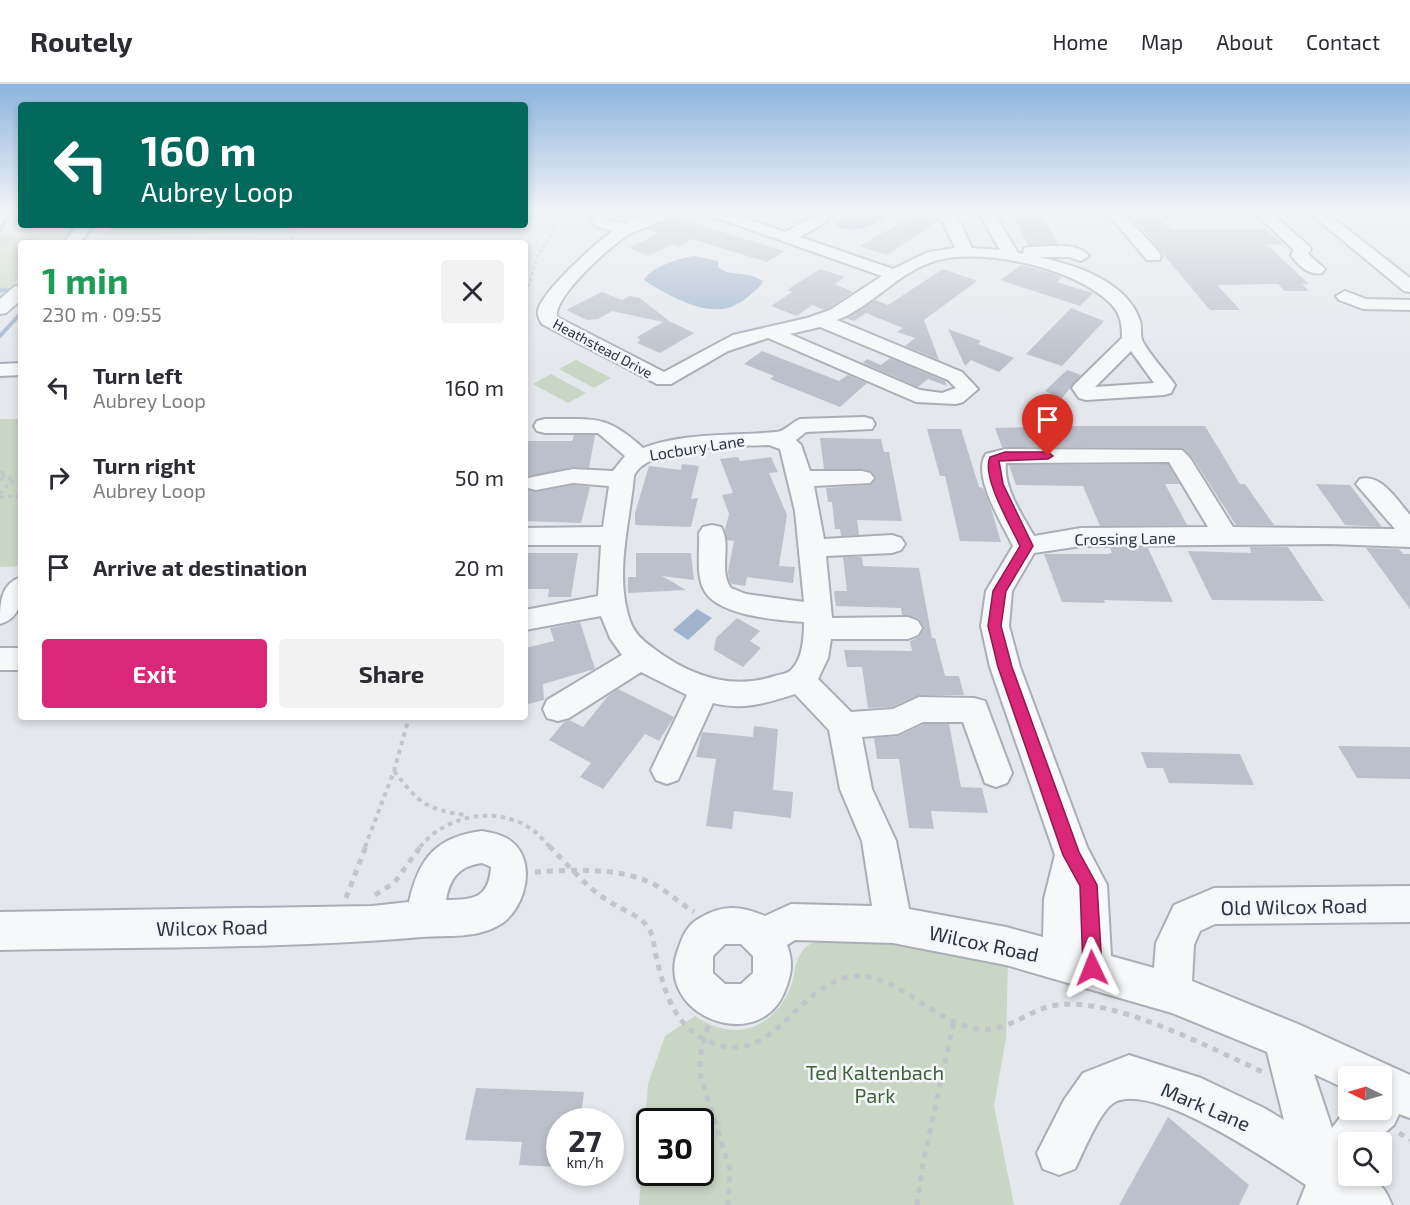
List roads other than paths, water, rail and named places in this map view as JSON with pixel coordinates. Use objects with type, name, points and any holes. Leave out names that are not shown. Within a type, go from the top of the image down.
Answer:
[{"type":"street","name":"Heathstead Drive","points":[[587,262],[549,304],[546,312],[549,320],[664,380],[740,339],[770,332]]},
{"type":"street","points":[[861,262],[895,275]]},
{"type":"street","points":[[770,332],[820,320],[855,304],[895,275],[920,262]]},
{"type":"street","points":[[1036,262],[1084,277],[1106,290],[1131,321],[1132,339]]},
{"type":"street","points":[[1308,262],[1316,269]]},
{"type":"street","points":[[1379,262],[1410,287]]},
{"type":"street","points":[[2,307],[14,285]]},
{"type":"street","points":[[1345,296],[1363,304],[1410,305]]},
{"type":"street","points":[[770,332],[916,396],[956,398],[968,388],[955,376],[820,320]]},
{"type":"street","points":[[0,370],[18,369]]},
{"type":"street","points":[[536,483],[573,476],[622,479],[610,594],[616,623],[633,649],[665,674],[704,690],[756,694],[800,680],[812,662],[817,621],[811,548],[801,479],[794,452],[783,440],[800,426],[864,424]]},
{"type":"street","points":[[545,426],[602,427],[612,432],[628,449],[640,457]]},
{"type":"street","name":"Locbury Lane","points":[[622,479],[628,464],[640,457],[702,443],[751,439],[783,440]]},
{"type":"street","points":[[1077,964],[1089,885],[1072,855],[1005,667],[995,626],[999,591],[1026,546],[997,484],[992,467],[994,459],[1005,456],[1174,455],[1179,458],[1226,536]]},
{"type":"street","points":[[801,479],[862,478]]},
{"type":"street","points":[[1368,484],[1410,530]]},
{"type":"street","points":[[712,533],[713,569],[717,590],[722,597],[817,621],[908,628]]},
{"type":"street","points":[[528,536],[616,536]]},
{"type":"street","name":"Crossing Lane","points":[[1026,546],[1081,537],[1410,538]]},
{"type":"street","points":[[811,548],[892,544]]},
{"type":"street","points":[[0,614],[18,591]]},
{"type":"street","points":[[528,619],[612,604]]},
{"type":"street","points":[[558,709],[643,656]]},
{"type":"street","points":[[0,659],[18,659]]},
{"type":"street","points":[[800,680],[844,725],[856,789],[879,841],[893,925]]},
{"type":"street","points":[[667,770],[704,690]]},
{"type":"street","points":[[844,725],[898,721],[919,709],[974,710],[996,773]]},
{"type":"street","name":"Wilcox Road","points":[[0,931],[372,924],[472,917],[487,912],[500,901],[510,874],[509,863],[502,853],[491,847],[473,846],[455,852],[443,862],[435,874],[424,919]]},
{"type":"street","name":"Old Wilcox Road","points":[[1172,993],[1175,943],[1179,934],[1187,918],[1214,906],[1410,904]]},
{"type":"street","name":"Wilcox Road","points":[[763,938],[791,922],[893,925],[1006,946],[1077,964],[1172,993],[1284,1038],[1343,1066]]},
{"type":"street","points":[[737,924],[751,929],[763,938],[771,952],[773,968],[769,984],[759,996],[745,1004],[729,1006],[714,1000],[702,989],[695,975],[696,951],[708,932],[722,925],[737,924]]},
{"type":"street","points":[[1284,1038],[1326,1190]]},
{"type":"street","name":"Mark Lane","points":[[1059,1153],[1079,1115],[1098,1088],[1129,1076],[1186,1093],[1249,1123],[1326,1190],[1369,1205]]},
{"type":"street","points":[[1326,1190],[1350,1139],[1365,1120]]},
{"type":"water","points":[[671,262],[718,262],[718,267],[723,270],[763,281],[753,293],[738,304],[722,309],[702,308],[681,300],[644,280],[659,267]]},
{"type":"water","points":[[697,609],[712,618],[688,640],[673,630]]},
{"type":"waterway","points":[[0,290],[18,291]]},
{"type":"waterway","points":[[0,336],[18,316]]},
{"type":"park label","name":"Ted Kaltenbach Park","points":[[875,1084]]}]
